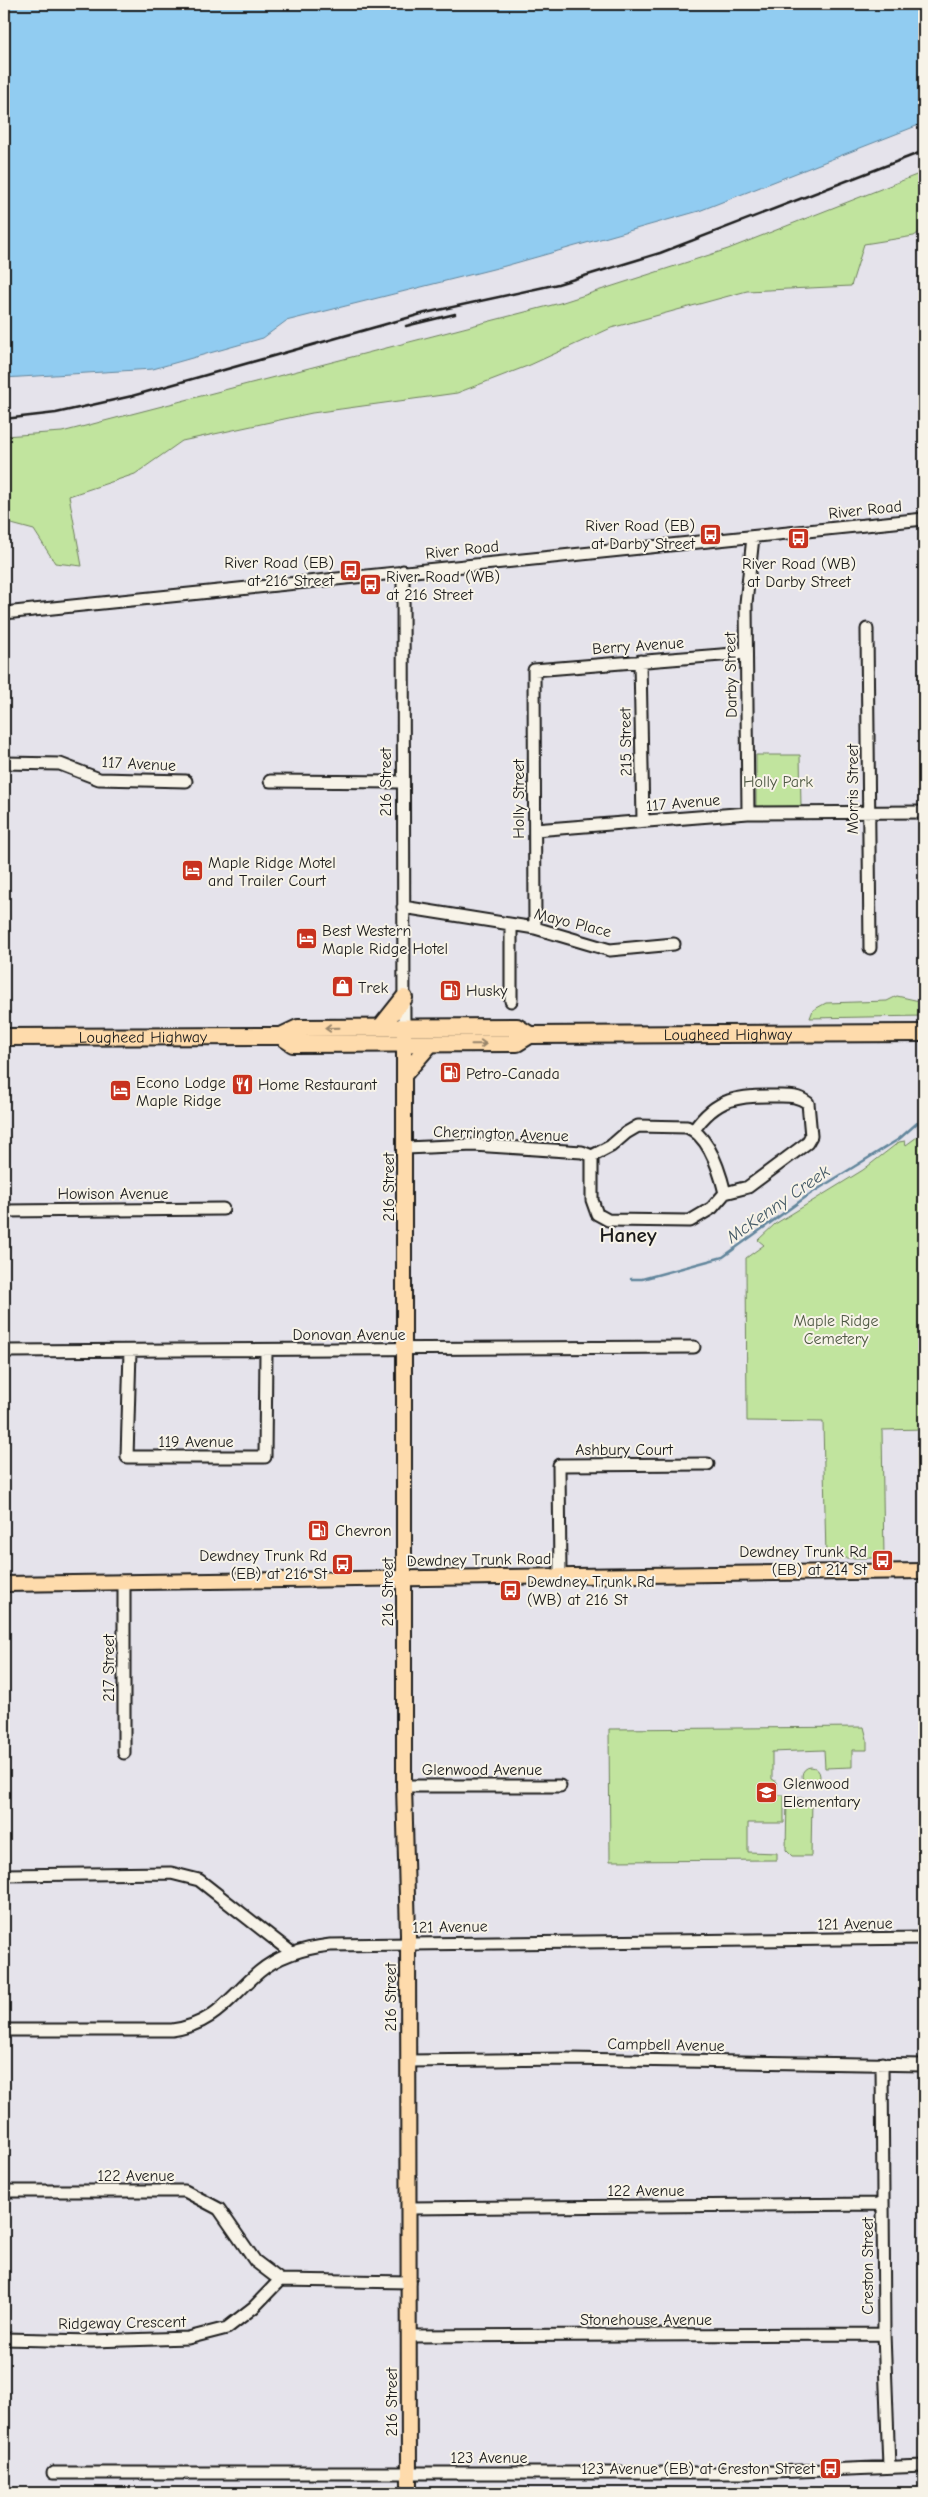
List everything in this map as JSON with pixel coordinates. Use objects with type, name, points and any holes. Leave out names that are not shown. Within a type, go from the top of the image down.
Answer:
[{"type":"highway","points":[[381,1027],[404,998]]},
{"type":"highway","name":"Lougheed Highway","points":[[4,1037],[281,1036],[298,1028],[381,1027],[517,1027],[530,1035]]},
{"type":"highway","name":"Lougheed Highway","points":[[281,1036],[293,1044],[430,1044],[517,1043],[530,1035],[924,1033]]},
{"type":"highway","points":[[405,1073],[430,1044]]},
{"type":"main road","name":"216 Street","points":[[404,1027],[406,1148],[404,1786],[408,1943],[409,2493]]},
{"type":"main road","name":"Dewdney Trunk Road","points":[[4,1584],[924,1571]]},
{"type":"street","name":"River Road","points":[[4,613],[924,519]]},
{"type":"street","name":"Darby Street","points":[[748,813],[746,603],[752,537]]},
{"type":"street","name":"216 Street","points":[[402,571],[404,1027]]},
{"type":"street","name":"Morris Street","points":[[868,630],[870,948]]},
{"type":"street","name":"Berry Avenue","points":[[534,670],[746,654]]},
{"type":"street","name":"215 Street","points":[[640,661],[643,821]]},
{"type":"street","name":"Holly Street","points":[[534,670],[535,928]]},
{"type":"street","name":"117 Avenue","points":[[4,763],[60,764],[99,779],[186,781]]},
{"type":"street","points":[[270,781],[402,782]]},
{"type":"street","name":"117 Avenue","points":[[535,830],[748,813],[924,812]]},
{"type":"street","points":[[404,907],[511,925]]},
{"type":"street","name":"Mayo Place","points":[[511,1002],[511,925],[535,928],[610,950],[674,944]]},
{"type":"street","points":[[694,1130],[702,1119],[716,1106],[740,1096],[799,1096],[808,1103],[811,1117],[811,1136],[807,1143],[748,1187],[725,1193],[712,1208],[690,1221],[608,1220],[597,1214],[592,1200],[592,1156],[612,1146],[626,1133],[638,1126],[687,1127],[694,1130],[705,1145],[720,1174],[725,1193]]},
{"type":"street","name":"Cherrington Avenue","points":[[406,1148],[473,1145],[582,1152],[592,1156]]},
{"type":"street","name":"Howison Avenue","points":[[4,1210],[223,1209]]},
{"type":"street","name":"Donovan Avenue","points":[[4,1351],[694,1347]]},
{"type":"street","name":"119 Avenue","points":[[130,1351],[127,1457],[265,1457],[266,1350]]},
{"type":"street","name":"Ashbury Court","points":[[560,1575],[559,1465],[708,1464]]},
{"type":"street","name":"217 Street","points":[[124,1582],[124,1754]]},
{"type":"street","name":"Glenwood Avenue","points":[[404,1786],[560,1786]]},
{"type":"street","points":[[4,1875],[171,1873],[199,1880],[292,1953]]},
{"type":"street","name":"121 Avenue","points":[[4,2030],[172,2030],[191,2026],[210,2017],[259,1972],[292,1953],[330,1945],[924,1938]]},
{"type":"street","name":"Campbell Avenue","points":[[408,2062],[568,2059],[924,2065]]},
{"type":"street","name":"Creston Street","points":[[882,2064],[884,2334],[889,2468]]},
{"type":"street","name":"122 Avenue","points":[[4,2191],[185,2191],[219,2209],[255,2261],[280,2280]]},
{"type":"street","name":"122 Avenue","points":[[409,2208],[884,2204]]},
{"type":"street","points":[[280,2280],[410,2282]]},
{"type":"street","name":"Ridgeway Crescent","points":[[4,2339],[92,2341],[188,2338],[227,2328],[254,2307],[280,2280]]},
{"type":"street","name":"Stonehouse Avenue","points":[[409,2336],[884,2334]]},
{"type":"street","name":"123 Avenue","points":[[53,2473],[750,2473],[924,2466]]},
{"type":"green space","points":[[924,172],[924,229],[914,236],[864,244],[851,286],[747,291],[611,328],[530,365],[457,393],[312,413],[182,441],[135,474],[69,496],[82,566],[55,563],[34,530],[4,522],[4,436],[62,432],[560,303],[728,249]]},
{"type":"green space","name":"Holly Park","points":[[756,755],[800,755],[801,807],[756,808]]},
{"type":"green space","points":[[897,996],[924,1002],[924,1016],[810,1018],[813,1010],[826,1003],[887,1001]]},
{"type":"green space","name":"Maple Ridge Cemetery","points":[[924,1132],[924,1429],[882,1430],[884,1558],[826,1558],[823,1422],[747,1421],[746,1258],[764,1245],[758,1240],[775,1224],[863,1170],[899,1142],[905,1141],[906,1145]]},
{"type":"green space","points":[[864,1727],[867,1750],[852,1750],[852,1767],[825,1768],[824,1750],[772,1752],[772,1779],[777,1782],[777,1795],[784,1795],[784,1823],[748,1823],[748,1852],[777,1853],[777,1860],[610,1861],[609,1729]]},
{"type":"green space","points":[[811,1767],[817,1770],[820,1776],[817,1782],[811,1785],[805,1782],[802,1776],[805,1770]]},
{"type":"green space","points":[[787,1798],[812,1798],[811,1856],[792,1856],[786,1850]]},
{"type":"water","points":[[4,4],[924,4],[924,123],[699,211],[505,266],[286,321],[263,338],[153,369],[4,378]]},
{"type":"waterway","name":"McKenny Creek","points":[[631,1279],[642,1279],[723,1257],[810,1194],[899,1139],[924,1117]]},
{"type":"railway","points":[[4,419],[56,413],[132,396],[425,313],[558,284],[660,253],[924,151]]},
{"type":"railway","points":[[406,326],[455,314]]},
{"type":"place","name":"River Road (EB) at Darby Street","points":[[711,534]]},
{"type":"place","name":"River Road (WB) at Darby Street","points":[[799,539]]},
{"type":"place","name":"River Road (EB) at 216 Street","points":[[350,571]]},
{"type":"place","name":"River Road (WB) at 216 Street","points":[[370,585]]},
{"type":"place","name":"Maple Ridge Motel and Trailer Court","points":[[192,871]]},
{"type":"place","name":"Best Western Maple Ridge Hotel","points":[[306,939]]},
{"type":"place","name":"Trek","points":[[342,987]]},
{"type":"place","name":"Husky","points":[[450,990]]},
{"type":"place","name":"Petro-Canada","points":[[450,1073]]},
{"type":"place","name":"Home Restaurant","points":[[242,1084]]},
{"type":"place","name":"Econo Lodge Maple Ridge","points":[[120,1091]]},
{"type":"place","name":"Chevron","points":[[319,1530]]},
{"type":"place","name":"Dewdney Trunk Rd (EB) at 214 St","points":[[883,1560]]},
{"type":"place","name":"Dewdney Trunk Rd (EB) at 216 St","points":[[343,1564]]},
{"type":"place","name":"Dewdney Trunk Rd (WB) at 216 St","points":[[511,1590]]},
{"type":"place","name":"Glenwood Elementary","points":[[767,1792]]},
{"type":"place","name":"123 Avenue (EB) at Creston Street","points":[[831,2468]]},
{"type":"district","name":"Haney","points":[[628,1235]]}]
